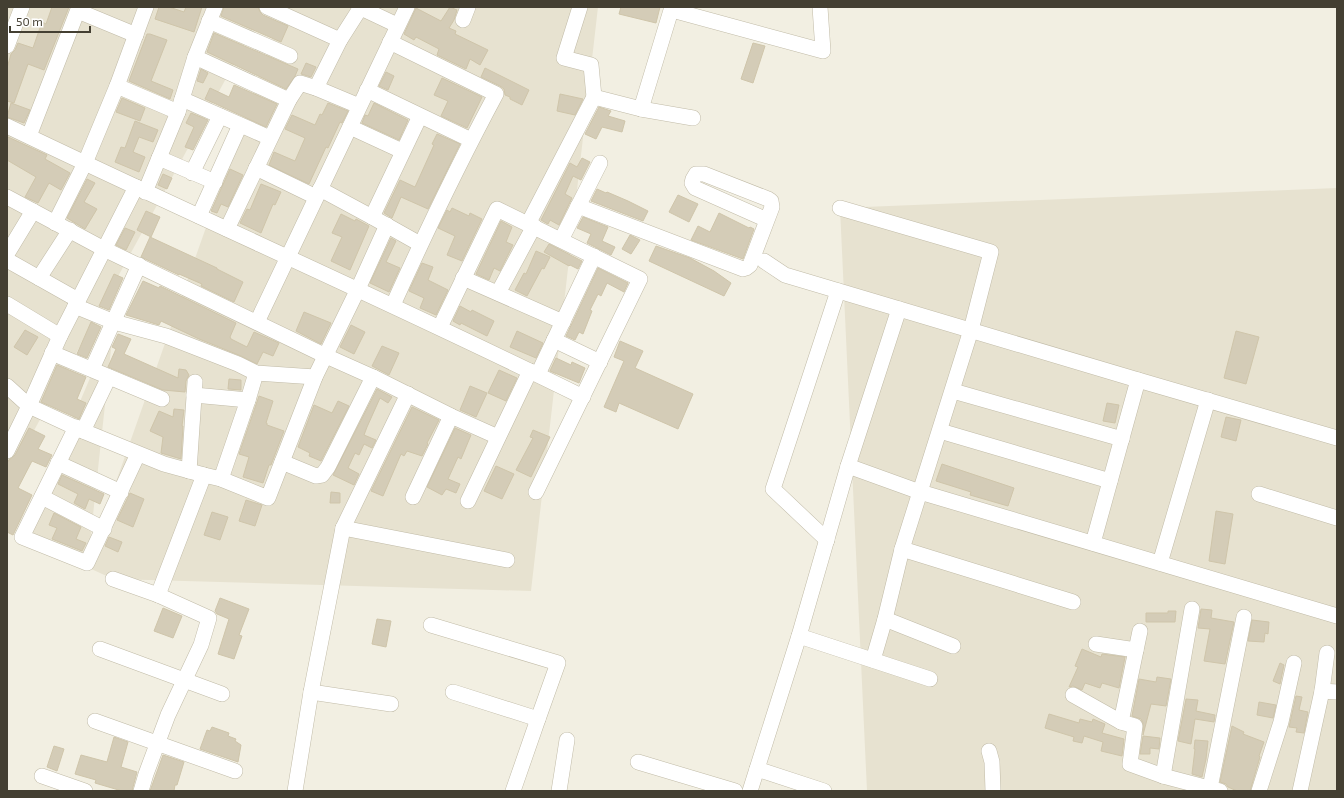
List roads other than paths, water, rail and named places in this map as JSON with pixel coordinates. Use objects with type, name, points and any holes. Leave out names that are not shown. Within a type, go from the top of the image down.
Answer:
[{"type":"street","points":[[55,222],[85,163],[117,86],[146,7]]},
{"type":"street","points":[[7,451],[30,406],[52,352],[104,248],[159,158],[180,105],[195,57],[215,7]]},
{"type":"street","points":[[267,7],[340,40]]},
{"type":"street","points":[[316,88],[340,40],[360,7],[397,25]]},
{"type":"street","points":[[257,322],[397,25],[407,7]]},
{"type":"street","points":[[498,293],[594,97],[591,65],[564,58],[580,7]]},
{"type":"street","points":[[641,110],[672,8],[823,51],[820,7]]},
{"type":"street","points":[[7,46],[21,8]]},
{"type":"street","points":[[29,136],[79,9],[136,35]]},
{"type":"street","points":[[209,21],[290,56]]},
{"type":"street","points":[[390,42],[496,94],[471,140],[392,305]]},
{"type":"street","points":[[195,57],[289,100]]},
{"type":"street","points":[[227,229],[289,100],[300,83],[359,106]]},
{"type":"street","points":[[117,86],[220,116],[270,138]]},
{"type":"street","points":[[367,90],[471,140]]},
{"type":"street","points":[[594,97],[641,110],[693,118]]},
{"type":"street","points":[[192,172],[220,116]]},
{"type":"street","points":[[372,216],[420,116]]},
{"type":"street","points":[[200,216],[240,125]]},
{"type":"street","points":[[7,126],[358,289],[583,396]]},
{"type":"street","points":[[350,127],[402,151]]},
{"type":"street","points":[[159,158],[215,182]]},
{"type":"street","points":[[561,240],[600,163]]},
{"type":"street","points":[[256,168],[372,216],[420,244]]},
{"type":"street","points":[[578,206],[742,269],[750,265],[767,220],[772,206],[771,201],[704,174],[696,174],[692,183],[695,188],[767,220]]},
{"type":"street","points":[[7,197],[104,248],[451,416],[498,437]]},
{"type":"street","points":[[840,208],[991,252],[971,330],[953,391],[902,549],[885,619],[873,660]]},
{"type":"street","points":[[440,328],[497,209],[640,279],[536,492]]},
{"type":"street","points":[[7,254],[33,211]]},
{"type":"street","points":[[7,386],[30,406],[79,429],[164,464],[204,476],[221,479],[268,498],[315,376],[358,289],[387,225]]},
{"type":"street","points":[[39,278],[70,230]]},
{"type":"street","points":[[468,501],[498,437],[534,372],[554,340],[594,256]]},
{"type":"street","points":[[7,260],[39,278],[77,303],[114,322],[166,336],[238,364],[256,373],[315,376]]},
{"type":"street","points":[[764,261],[785,275],[1337,438]]},
{"type":"street","points":[[92,369],[139,265]]},
{"type":"street","points":[[463,278],[563,322]]},
{"type":"street","points":[[827,540],[773,489],[838,291]]},
{"type":"street","points":[[7,304],[60,336]]},
{"type":"street","points":[[750,791],[799,636],[848,466],[899,309]]},
{"type":"street","points":[[554,340],[600,362]]},
{"type":"street","points":[[52,352],[162,399]]},
{"type":"street","points":[[221,479],[256,373]]},
{"type":"street","points":[[109,376],[58,463],[22,537],[87,563],[138,454]]},
{"type":"street","points":[[282,462],[316,476],[322,475],[328,467],[373,377]]},
{"type":"street","points":[[1093,543],[1138,380]]},
{"type":"street","points":[[190,471],[195,389],[248,400]]},
{"type":"street","points":[[953,391],[1122,439]]},
{"type":"street","points":[[295,791],[311,692],[343,528],[408,394]]},
{"type":"street","points":[[1160,563],[1208,400]]},
{"type":"street","points":[[413,497],[451,416]]},
{"type":"street","points":[[940,431],[1110,481]]},
{"type":"street","points":[[58,463],[121,492]]},
{"type":"street","points":[[848,466],[920,492],[1337,616]]},
{"type":"street","points":[[158,595],[204,476]]},
{"type":"street","points":[[1259,494],[1337,518]]},
{"type":"street","points":[[42,497],[104,529]]},
{"type":"street","points":[[343,528],[507,560]]},
{"type":"street","points":[[902,549],[1073,602]]},
{"type":"street","points":[[113,579],[158,595],[210,618],[201,645],[168,715],[141,791]]},
{"type":"street","points":[[1163,776],[1192,609]]},
{"type":"street","points":[[1073,695],[1121,722],[1135,726],[1130,764],[1163,776],[1215,790],[1244,617]]},
{"type":"street","points":[[885,619],[953,646]]},
{"type":"street","points":[[432,625],[558,664],[513,791]]},
{"type":"street","points":[[1121,722],[1140,631]]},
{"type":"street","points":[[799,636],[930,679]]},
{"type":"street","points":[[1096,644],[1136,650]]},
{"type":"street","points":[[100,649],[222,694]]},
{"type":"street","points":[[1300,791],[1322,692],[1327,653]]},
{"type":"street","points":[[1259,791],[1281,722],[1294,663]]},
{"type":"street","points":[[311,692],[391,704]]},
{"type":"street","points":[[453,692],[538,719]]},
{"type":"street","points":[[1322,692],[1337,692]]},
{"type":"street","points":[[95,721],[235,771]]},
{"type":"street","points":[[559,791],[567,740]]},
{"type":"street","points":[[989,751],[992,762],[992,791]]},
{"type":"street","points":[[638,762],[735,791]]},
{"type":"street","points":[[757,769],[824,791]]},
{"type":"street","points":[[42,776],[85,791]]}]
